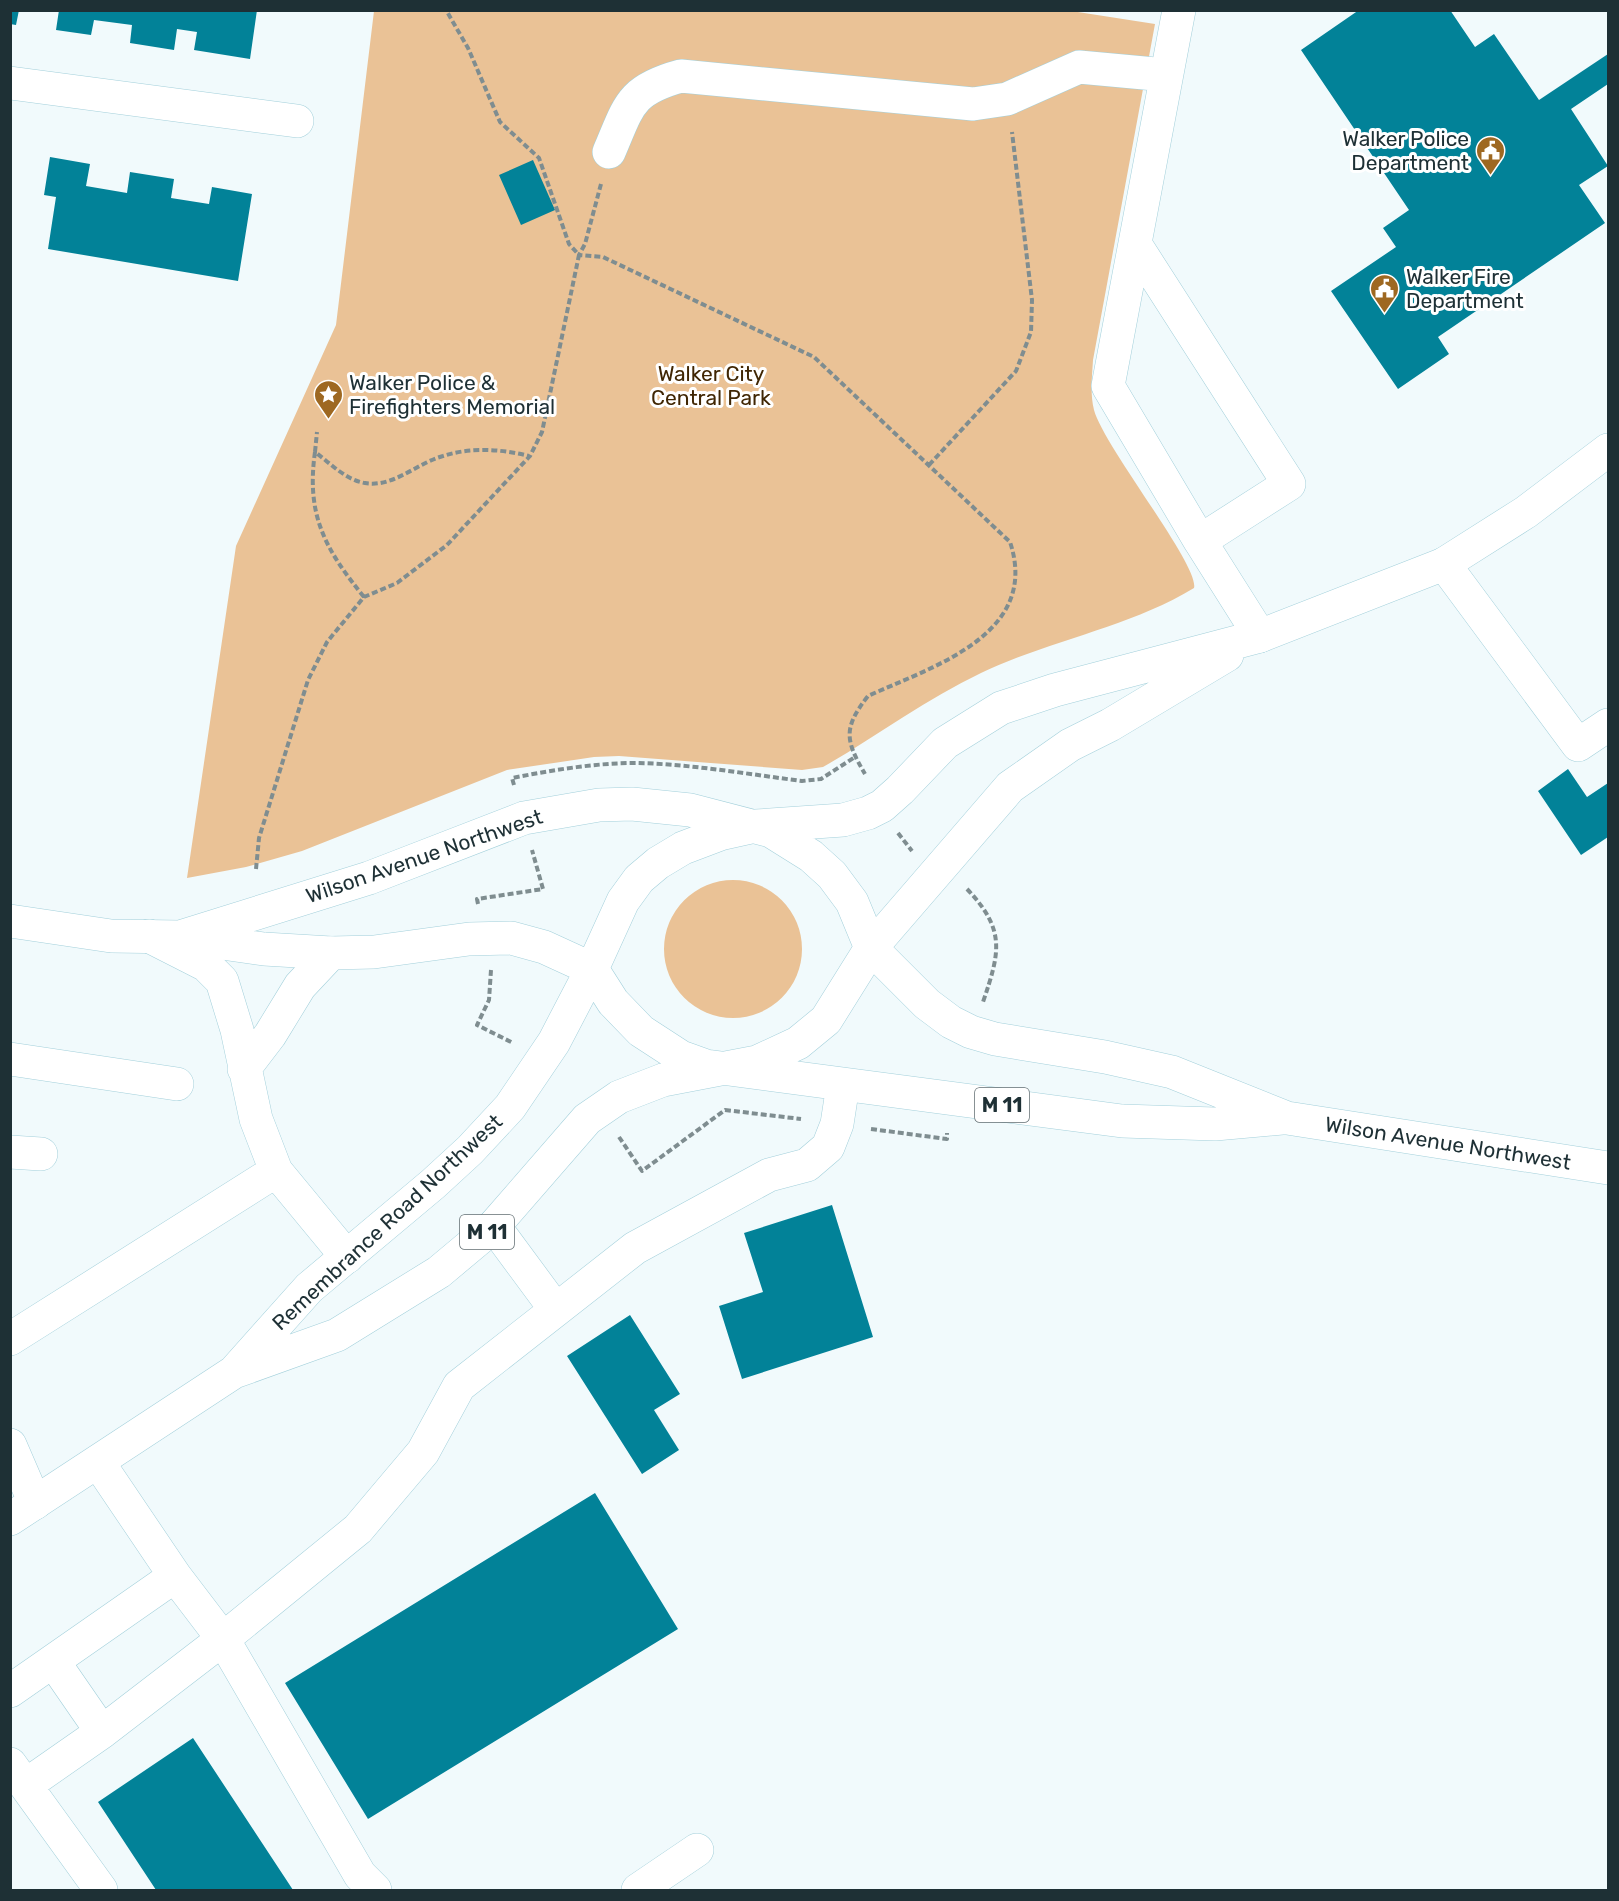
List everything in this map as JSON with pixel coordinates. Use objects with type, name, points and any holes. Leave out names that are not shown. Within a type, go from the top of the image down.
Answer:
[{"type":"main road","points":[[1179,10],[1107,386],[1260,636]]},
{"type":"main road","points":[[609,152],[631,100],[660,82],[681,76],[973,104],[1008,99],[1079,67],[1166,75]]},
{"type":"main road","points":[[10,83],[297,122]]},
{"type":"main road","points":[[1135,244],[1289,484],[1200,541]]},
{"type":"main road","name":"Remembrance Road Northwest","points":[[234,1372],[282,1315],[309,1288],[448,1171],[510,1107],[554,1042],[592,969],[623,901],[646,873],[669,856],[698,841],[756,825],[826,823],[862,815],[882,806],[945,743],[1001,708],[1055,690],[1260,636],[1444,564],[1526,512],[1607,453]]},
{"type":"main road","points":[[1444,564],[1578,745],[1608,725]]},
{"type":"main road","name":"Remembrance Road Northwest","points":[[23,1511],[234,1372],[337,1335],[439,1272],[494,1226],[572,1135],[600,1109],[640,1088],[777,1055],[817,1028],[833,1010],[871,948],[1010,787],[1070,745],[1110,725],[1260,636]]},
{"type":"main road","name":"Wilson Avenue Northwest","points":[[164,937],[369,878],[494,827],[546,813],[632,804],[690,810],[756,825],[798,846],[832,875],[852,902],[871,948],[927,1004],[951,1022],[971,1032],[994,1039],[1105,1057],[1172,1072],[1287,1118],[1608,1168]]},
{"type":"main road","name":"Wilson Avenue Northwest","points":[[10,921],[111,936],[164,937],[264,950],[375,952],[498,937],[544,948],[592,969],[613,1002],[641,1031],[681,1057],[717,1068],[1132,1122],[1215,1124],[1287,1118]]},
{"type":"main road","points":[[164,937],[206,964],[222,981],[237,1030],[256,1119],[276,1171],[347,1257]]},
{"type":"main road","points":[[244,1069],[270,1035],[300,986],[331,952]]},
{"type":"main road","points":[[10,1059],[177,1084]]},
{"type":"main road","points":[[101,1890],[18,1774],[102,1732],[223,1639],[358,1529],[423,1452],[459,1386],[635,1248],[769,1175],[807,1165],[828,1146],[837,1124],[843,1084]]},
{"type":"main road","points":[[10,1339],[276,1171]]},
{"type":"main road","points":[[494,1226],[556,1310]]},
{"type":"main road","points":[[10,1445],[23,1511]]},
{"type":"main road","points":[[99,1462],[175,1576],[223,1639],[360,1875],[375,1890]]},
{"type":"main road","points":[[10,1691],[175,1576]]},
{"type":"main road","points":[[53,1661],[102,1732]]},
{"type":"main road","points":[[638,1890],[697,1850]]},
{"type":"path","points":[[446,10],[468,48],[500,122],[539,158],[569,244],[579,255],[603,256],[814,357],[1010,542],[1017,562],[1012,594],[1002,616],[966,651],[868,696],[850,721],[849,738],[855,757],[870,782]]},
{"type":"path","points":[[929,465],[1016,371],[1031,332],[1032,300],[1008,99]]},
{"type":"path","points":[[256,869],[259,838],[308,680],[327,642],[364,597],[397,583],[447,545],[530,456],[542,432],[579,255],[593,214],[609,152]]},
{"type":"path","points":[[317,432],[311,478],[312,503],[321,530],[340,567],[364,597]]},
{"type":"path","points":[[315,452],[350,479],[367,484],[385,483],[443,456],[499,448],[530,456]]},
{"type":"path","points":[[517,794],[512,778],[584,766],[659,765],[802,781],[821,779],[855,757]]},
{"type":"path","points":[[897,831],[917,856]]},
{"type":"path","points":[[479,911],[477,899],[543,889],[532,849]]},
{"type":"path","points":[[958,884],[984,907],[992,921],[998,940],[996,963],[982,1005]]},
{"type":"path","points":[[490,966],[489,1000],[477,1025],[518,1045]]},
{"type":"path","points":[[617,1134],[642,1171],[725,1110],[947,1139],[948,1128]]},
{"type":"green space","name":"Walker City Central Park","points":[[1065,10],[1155,24],[1093,360],[1092,398],[1101,427],[1182,556],[1192,576],[1194,588],[1143,614],[1034,651],[981,673],[941,694],[823,767],[802,770],[619,756],[594,757],[507,770],[302,851],[246,867],[187,878],[236,546],[336,325],[374,11]]},
{"type":"green space","points":[[733,880],[760,885],[772,891],[782,900],[791,910],[797,922],[802,949],[797,976],[791,988],[782,998],[772,1007],[760,1013],[733,1018],[706,1013],[694,1007],[684,998],[675,988],[669,976],[664,949],[669,922],[675,910],[684,900],[694,891],[706,885]]},
{"type":"building","points":[[10,10],[19,10],[16,25],[10,24]]},
{"type":"building","points":[[59,10],[257,10],[250,59],[194,50],[197,32],[177,29],[174,50],[130,43],[132,25],[94,20],[91,35],[56,30]]},
{"type":"building","name":"Walker Police Department","points":[[1359,10],[1450,10],[1475,47],[1494,34],[1539,100],[1608,54],[1608,84],[1571,109],[1608,166],[1579,185],[1605,223],[1438,337],[1449,354],[1398,389],[1331,291],[1396,247],[1383,228],[1409,210],[1301,50]]},
{"type":"building","points":[[50,157],[90,164],[86,186],[127,193],[130,172],[174,179],[171,198],[209,204],[212,187],[252,194],[238,281],[48,249],[56,197],[44,195]]},
{"type":"building","points":[[533,160],[555,210],[521,225],[499,175]]},
{"type":"building","points":[[1568,769],[1587,797],[1608,783],[1608,837],[1581,855],[1538,791]]},
{"type":"building","points":[[832,1205],[873,1337],[742,1379],[719,1306],[763,1292],[744,1233]]},
{"type":"building","points":[[630,1315],[680,1394],[654,1410],[679,1450],[642,1474],[567,1356]]},
{"type":"building","points":[[595,1493],[678,1629],[368,1819],[285,1683]]},
{"type":"building","points":[[193,1738],[293,1890],[156,1890],[98,1802]]},
{"type":"place","name":"Walker Police Department","points":[[1490,176]]},
{"type":"place","name":"Walker Fire Department","points":[[1385,314]]},
{"type":"place","name":"Walker Police & Firefighters Memorial","points":[[328,420]]}]
